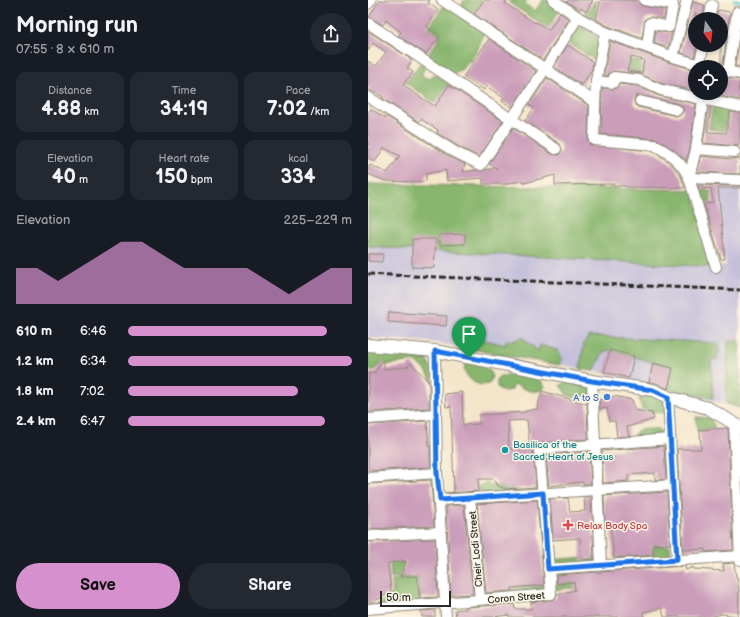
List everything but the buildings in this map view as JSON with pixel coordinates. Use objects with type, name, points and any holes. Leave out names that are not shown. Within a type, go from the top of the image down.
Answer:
[{"type":"main road","points":[[368,345],[435,351],[592,381],[653,390],[668,397],[708,408],[737,425]]},
{"type":"street","points":[[368,4],[371,0]]},
{"type":"street","points":[[442,0],[595,102]]},
{"type":"street","points":[[553,0],[578,17],[605,32],[688,62]]},
{"type":"street","points":[[644,0],[673,6],[670,27],[650,23],[647,47]]},
{"type":"street","points":[[673,57],[687,0]]},
{"type":"street","points":[[710,12],[712,5]]},
{"type":"street","points":[[726,60],[737,12]]},
{"type":"street","points":[[368,97],[455,152],[481,165],[545,70],[578,17]]},
{"type":"street","points":[[368,23],[556,148]]},
{"type":"street","points":[[605,32],[596,81],[594,140],[654,145],[662,149],[680,163],[686,170],[689,178],[716,267]]},
{"type":"street","points":[[728,72],[740,74]]},
{"type":"street","points":[[596,81],[613,83],[614,77],[639,80],[657,89],[688,94]]},
{"type":"street","points":[[654,105],[657,89]]},
{"type":"street","points":[[689,178],[696,149],[703,100]]},
{"type":"street","points":[[714,100],[740,107]]},
{"type":"street","points":[[640,102],[677,110]]},
{"type":"street","points":[[696,149],[735,152]]},
{"type":"street","points":[[689,178],[740,180]]},
{"type":"street","points":[[435,351],[437,473],[440,500],[446,617]]},
{"type":"street","points":[[592,381],[601,565]]},
{"type":"street","points":[[668,397],[677,560]]},
{"type":"street","points":[[368,419],[435,414]]},
{"type":"street","points":[[737,425],[740,560]]},
{"type":"street","name":"Coron Street","points":[[368,609],[389,612],[445,602],[550,594],[539,449],[670,439]]},
{"type":"street","points":[[368,478],[437,473]]},
{"type":"street","points":[[440,500],[673,485]]},
{"type":"street","name":"Cheir Lodi Street","points":[[470,498],[480,600]]},
{"type":"street","points":[[368,536],[441,532]]},
{"type":"street","points":[[548,569],[740,556]]},
{"type":"shaded area","points":[[368,184],[715,267],[726,265],[719,189],[740,189],[740,409],[686,393],[594,371],[431,342],[368,338]]},
{"type":"green space","points":[[464,0],[482,0],[473,14],[461,6]]},
{"type":"green space","points":[[510,0],[527,0],[524,4],[535,11],[543,0],[549,0],[561,8],[548,28],[508,2]]},
{"type":"green space","points":[[597,0],[594,22],[584,16]]},
{"type":"green space","points":[[445,4],[484,33],[469,62],[455,74],[438,64],[428,55],[441,36],[429,27]]},
{"type":"green space","points":[[579,26],[600,38],[595,60],[567,42]]},
{"type":"green space","points":[[614,57],[642,62],[640,72],[613,67]]},
{"type":"green space","points":[[420,63],[425,67],[421,75],[429,79],[434,74],[450,82],[435,103],[406,83]]},
{"type":"green space","points":[[713,105],[729,108],[724,131],[709,129]]},
{"type":"green space","points":[[368,184],[692,190],[715,267],[368,247]]},
{"type":"green space","points":[[710,190],[711,201],[701,203],[696,191]]},
{"type":"green space","points":[[589,336],[718,343],[720,350],[716,360],[711,359],[713,398],[668,389],[673,368],[610,350],[603,352],[594,371],[580,369],[584,343]]},
{"type":"green space","points":[[473,337],[505,345],[507,340],[513,341],[522,337],[538,351],[540,345],[557,350],[562,358],[559,365],[465,348]]},
{"type":"green space","points":[[728,341],[740,341],[740,408],[726,403]]},
{"type":"green space","points":[[379,350],[385,354],[421,353],[431,367],[433,383],[425,369],[414,361],[378,366],[372,372],[368,368],[368,353]]},
{"type":"green space","points":[[467,361],[477,363],[491,372],[492,376],[490,383],[486,385],[477,384],[470,379],[464,368]]},
{"type":"green space","points":[[529,373],[542,382],[545,387],[538,391],[530,391],[514,384],[512,390],[503,391],[497,387],[497,380],[500,376]]},
{"type":"green space","points":[[571,378],[590,379],[591,395],[573,397],[567,395],[560,386]]},
{"type":"green space","points":[[643,393],[667,396],[668,407],[663,413],[642,409],[639,399]]},
{"type":"green space","points":[[696,417],[710,418],[715,427],[697,431]]},
{"type":"green space","points":[[658,429],[662,435],[634,438],[634,434],[638,430]]},
{"type":"green space","points":[[488,483],[490,487],[495,485],[502,488],[512,487],[512,493],[482,494],[480,486]]},
{"type":"green space","points":[[654,545],[670,546],[671,559],[620,562],[620,556],[653,554]]},
{"type":"green space","points":[[599,556],[599,564],[550,567],[550,560]]},
{"type":"green space","points":[[390,561],[404,562],[399,578],[391,577]]},
{"type":"green space","points":[[493,572],[505,590],[546,585],[549,592],[498,597]]},
{"type":"green space","points":[[401,577],[418,578],[420,603],[374,607],[393,593],[392,580],[399,580]]},
{"type":"green space","points":[[585,582],[587,589],[567,588],[559,590],[553,587],[557,584]]},
{"type":"waterway","points":[[734,0],[740,1]]},
{"type":"railway","points":[[368,274],[740,290]]},
{"type":"place","name":"A to S","points":[[607,397]]},
{"type":"place","name":"Basilica of the Sacred Heart of Jesus","points":[[505,450]]},
{"type":"place","name":"Relax Body Spa","points":[[568,525]]},
{"type":"route","points":[[435,351],[469,358],[592,381],[653,390],[668,397],[677,560],[548,569],[543,493],[440,500],[437,473],[435,414],[435,351]]}]
